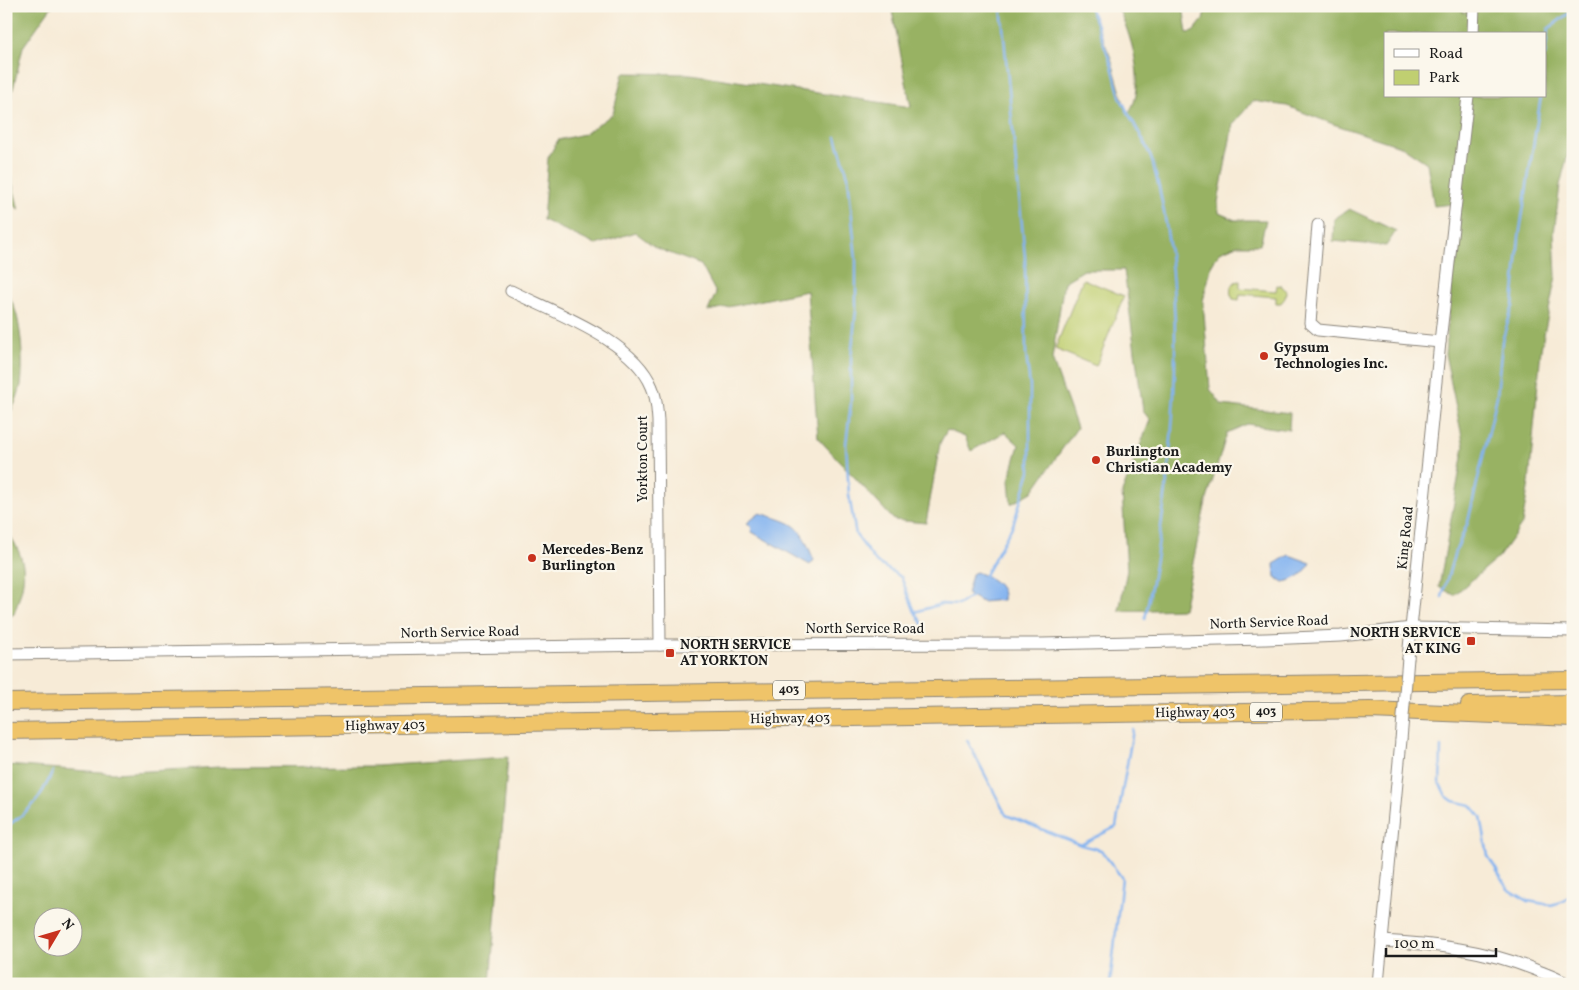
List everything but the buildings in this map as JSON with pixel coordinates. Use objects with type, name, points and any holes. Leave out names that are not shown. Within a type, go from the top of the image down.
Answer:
[{"type":"highway","name":"Highway 403","points":[[6,702],[1573,680]]},
{"type":"highway","points":[[1370,710],[1507,703],[1573,703]]},
{"type":"highway","name":"Highway 403","points":[[6,731],[1370,710],[1573,718]]},
{"type":"street","points":[[1473,32],[1474,6]]},
{"type":"street","name":"King Road","points":[[1378,984],[1400,740],[1440,342],[1468,98]]},
{"type":"street","points":[[1318,225],[1310,322],[1318,330],[1440,342]]},
{"type":"street","name":"Yorkton Court","points":[[511,292],[608,339],[628,354],[643,371],[652,387],[657,403],[658,421],[660,645]]},
{"type":"street","name":"North Service Road","points":[[6,654],[660,645],[1042,644],[1341,636],[1412,628],[1573,631]]},
{"type":"street","points":[[1382,941],[1436,944],[1480,952],[1520,964],[1567,984]]},
{"type":"green space","points":[[6,6],[52,6],[23,47],[6,119]]},
{"type":"green space","points":[[891,6],[1089,6],[1111,58],[1126,111],[1129,112],[1137,88],[1137,74],[1132,44],[1117,6],[1183,6],[1187,33],[1193,32],[1203,20],[1206,6],[1459,6],[1463,13],[1481,6],[1573,6],[1573,118],[1570,145],[1560,185],[1554,233],[1556,276],[1541,349],[1529,483],[1522,524],[1498,558],[1454,595],[1439,587],[1464,446],[1445,354],[1453,265],[1454,204],[1434,206],[1427,163],[1403,147],[1333,124],[1287,106],[1253,101],[1233,124],[1218,202],[1219,213],[1235,220],[1266,220],[1260,245],[1237,245],[1220,252],[1212,264],[1203,301],[1210,389],[1222,405],[1290,413],[1289,430],[1247,424],[1227,433],[1205,506],[1183,609],[1119,611],[1127,570],[1122,492],[1150,420],[1143,411],[1124,270],[1084,270],[1064,282],[1052,359],[1077,428],[1032,492],[1011,504],[1009,480],[1019,445],[1005,432],[971,451],[965,437],[947,430],[940,443],[926,523],[894,520],[818,438],[807,291],[708,311],[716,293],[701,265],[656,248],[635,232],[596,245],[543,220],[548,158],[558,140],[584,134],[613,114],[623,73],[690,74],[911,107]]},
{"type":"green space","points":[[6,158],[19,210],[15,206],[6,205]]},
{"type":"green space","points":[[1349,209],[1396,231],[1386,246],[1333,241],[1334,219]]},
{"type":"green space","points":[[1083,279],[1124,296],[1096,366],[1055,349]]},
{"type":"green space","points":[[1240,281],[1240,288],[1276,291],[1277,285],[1282,286],[1286,291],[1285,298],[1281,303],[1276,303],[1276,297],[1240,294],[1239,300],[1233,299],[1231,288],[1235,282]]},
{"type":"green space","points":[[6,294],[16,311],[19,323],[22,376],[20,390],[6,421]]},
{"type":"green space","points":[[6,529],[22,561],[23,580],[14,614],[6,619]]},
{"type":"green space","points":[[508,757],[490,984],[6,984],[6,765],[114,773],[220,767],[376,766]]},
{"type":"water","points":[[760,513],[783,520],[796,527],[814,560],[810,565],[752,532],[751,526],[747,523]]},
{"type":"water","points":[[1289,555],[1311,563],[1299,576],[1283,582],[1275,577],[1274,564]]},
{"type":"water","points":[[976,572],[999,585],[1003,594],[1003,600],[982,602],[967,594],[972,574]]},
{"type":"waterway","points":[[984,577],[1013,525],[1030,471],[1030,386],[1026,354],[1025,257],[1001,6]]},
{"type":"waterway","points":[[1089,6],[1111,63],[1120,96],[1146,146],[1153,164],[1165,218],[1172,274],[1175,332],[1170,450],[1164,508],[1145,619]]},
{"type":"waterway","points":[[1546,46],[1548,29],[1573,10]]},
{"type":"waterway","points":[[1442,597],[1454,555],[1468,522],[1497,396],[1502,341],[1513,306],[1519,237],[1541,98]]},
{"type":"waterway","points":[[836,137],[848,176],[856,260],[856,310],[851,358],[851,403],[846,444],[849,495],[856,535],[876,562],[901,577],[915,612],[925,628]]},
{"type":"waterway","points":[[915,612],[941,604],[958,605],[972,596]]},
{"type":"waterway","points":[[1082,844],[1116,827],[1133,730]]},
{"type":"waterway","points":[[967,740],[1006,815],[1081,845],[1101,850],[1122,878],[1110,984]]},
{"type":"waterway","points":[[1441,747],[1440,784],[1446,796],[1453,801],[1471,805],[1481,817],[1488,856],[1508,889],[1528,901],[1551,905],[1564,901],[1573,893]]},
{"type":"waterway","points":[[6,827],[35,803],[53,771]]},
{"type":"place","name":"Gypsum Technologies Inc.","points":[[1264,356]]},
{"type":"place","name":"Burlington Christian Academy","points":[[1096,460]]},
{"type":"place","name":"Mercedes-Benz Burlington","points":[[532,558]]},
{"type":"place","name":"NORTH SERVICE AT KING","points":[[1471,641]]},
{"type":"place","name":"NORTH SERVICE AT YORKTON","points":[[670,653]]}]
